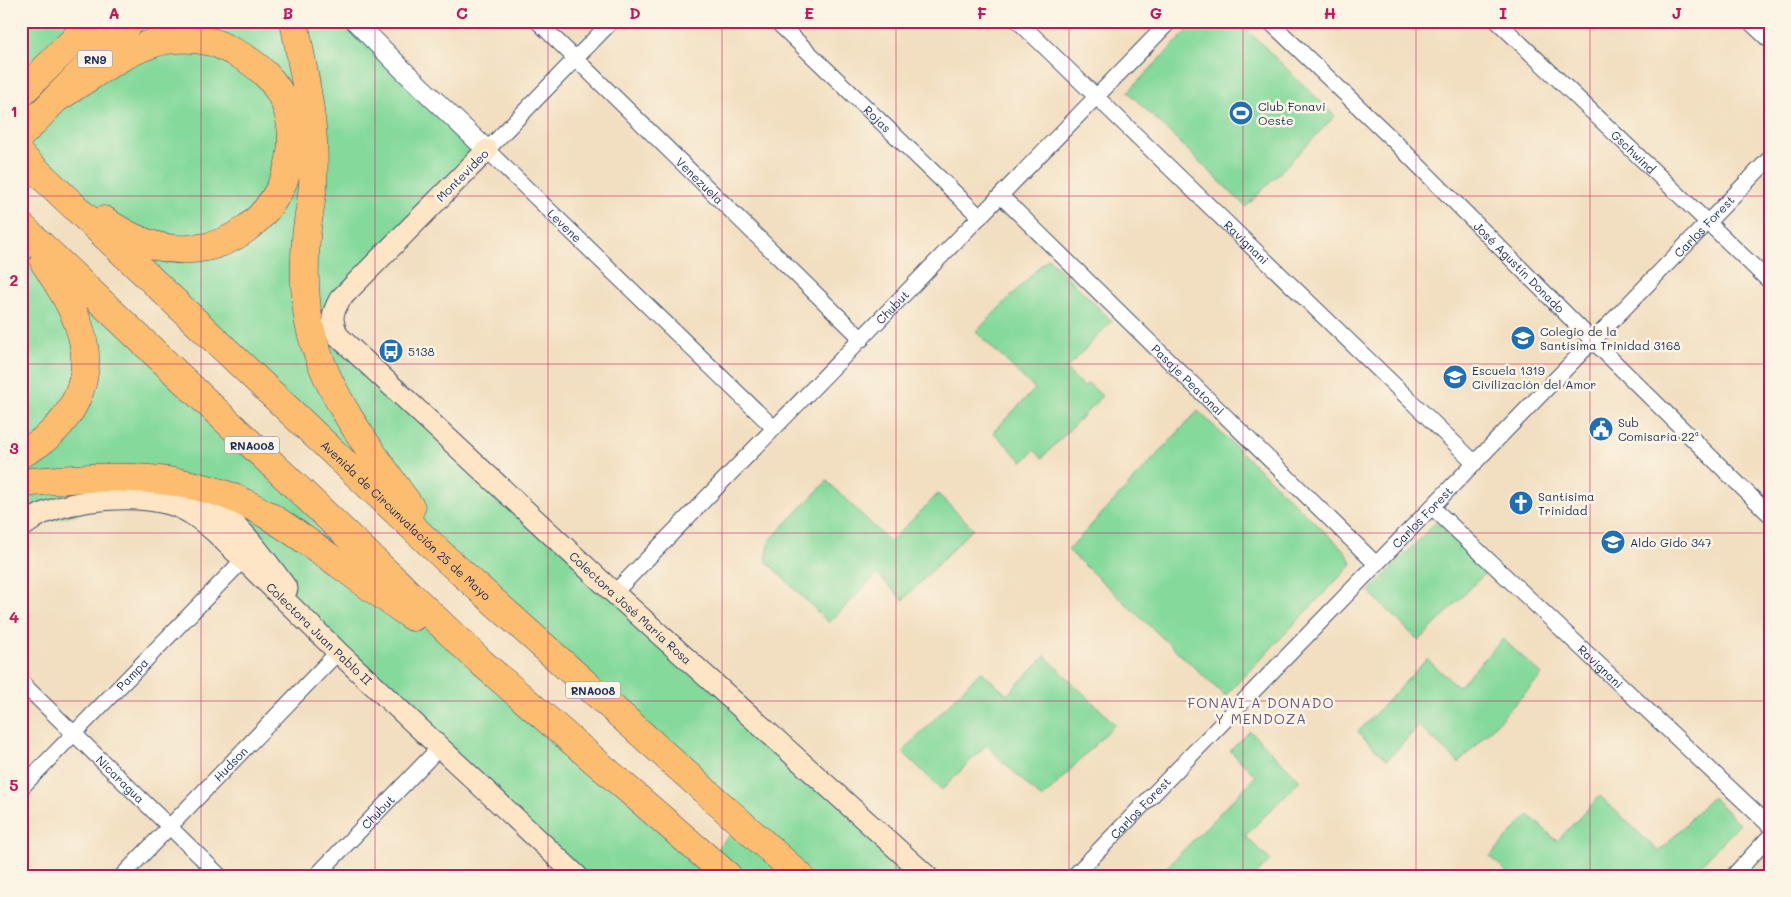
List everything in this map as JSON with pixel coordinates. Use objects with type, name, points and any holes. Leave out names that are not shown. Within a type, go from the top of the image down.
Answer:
[{"type":"highway","points":[[29,86],[70,21]]},
{"type":"highway","name":"RN9","points":[[29,86],[93,21]]},
{"type":"highway","name":"RN9","points":[[21,136],[131,21]]},
{"type":"highway","points":[[294,21],[309,100],[314,144],[313,184],[306,239],[304,288],[318,354],[340,402],[365,443],[444,556]]},
{"type":"highway","points":[[54,187],[128,235],[167,248],[205,248],[233,238],[246,230],[267,209],[277,193],[286,172],[292,135],[285,105],[277,86],[268,75],[241,55],[212,42],[186,39],[152,44],[112,62],[59,97]]},
{"type":"highway","name":"Avenida de Circunvalación 25 de Mayo","points":[[21,156],[444,556],[800,876]]},
{"type":"highway","points":[[21,226],[62,289],[79,327],[86,363],[80,389],[69,414],[46,438],[21,454]]},
{"type":"highway","name":"RNA008","points":[[21,226],[482,663],[728,876]]},
{"type":"highway","points":[[21,484],[80,478],[153,479],[212,490],[250,506],[299,535],[482,663]]},
{"type":"main road","name":"Montevideo","points":[[338,336],[332,322],[333,310],[340,299],[488,150]]},
{"type":"main road","name":"Colectora José María Rosa","points":[[338,336],[614,594],[927,876]]},
{"type":"main road","points":[[153,479],[209,502],[239,528],[270,565],[320,635]]},
{"type":"main road","name":"Colectora Juan Pablo II","points":[[21,527],[43,514],[78,504],[113,500],[152,501],[170,504],[186,510],[201,520],[439,748],[577,876]]},
{"type":"street","name":"Levene","points":[[355,21],[403,70],[774,428]]},
{"type":"street","name":"Venezuela","points":[[537,21],[862,339]]},
{"type":"street","name":"Montevideo","points":[[488,150],[612,21]]},
{"type":"street","name":"Rojas","points":[[776,21],[980,217]]},
{"type":"street","name":"Ravignani","points":[[1018,21],[1475,463]]},
{"type":"street","name":"Chubut","points":[[614,594],[1170,21]]},
{"type":"street","name":"José Agustín Donado","points":[[1269,21],[1391,138],[1770,515]]},
{"type":"street","name":"Gschwind","points":[[1497,21],[1770,282]]},
{"type":"street","points":[[1749,21],[1770,42]]},
{"type":"street","name":"Carlos Forest","points":[[1074,876],[1770,158]]},
{"type":"street","name":"Pasaje Peatonal","points":[[1001,196],[1376,564]]},
{"type":"street","name":"Ravignani","points":[[1432,507],[1770,826]]},
{"type":"street","name":"Pampa","points":[[21,788],[243,560]]},
{"type":"street","name":"Hudson","points":[[122,876],[338,652]]},
{"type":"street","name":"Nicaragua","points":[[21,682],[220,876]]},
{"type":"street","name":"Chubut","points":[[316,876],[439,748]]},
{"type":"street","points":[[1733,876],[1770,836]]},
{"type":"green space","points":[[21,21],[355,21],[487,150],[332,322],[927,876],[577,876],[215,532],[134,500],[21,527],[21,226],[708,857],[742,824],[21,156]]},
{"type":"green space","name":"Club Fonavi Oeste","points":[[1197,21],[1238,21],[1335,116],[1246,207],[1128,92]]},
{"type":"green space","points":[[1048,258],[1112,321],[1066,369],[1084,387],[1088,383],[1102,396],[1042,458],[1034,450],[1023,462],[993,432],[1035,389],[976,332]]},
{"type":"green space","points":[[1198,411],[1344,550],[1352,564],[1225,696],[1068,550]]},
{"type":"green space","points":[[827,481],[890,542],[938,494],[973,528],[903,600],[877,574],[829,623],[766,561],[770,540]]},
{"type":"green space","points":[[1436,522],[1487,571],[1419,641],[1369,592]]},
{"type":"green space","points":[[1503,639],[1542,675],[1459,763],[1419,726],[1387,760],[1358,732],[1427,659],[1458,687]]},
{"type":"green space","points":[[1045,656],[1115,724],[1042,799],[986,745],[942,790],[903,752],[981,671],[1007,695]]},
{"type":"green space","points":[[1250,731],[1300,780],[1245,836],[1270,860],[1255,876],[1162,876],[1160,874],[1256,776],[1230,751]]},
{"type":"green space","points":[[1600,796],[1659,852],[1712,797],[1740,824],[1690,876],[1511,876],[1490,856],[1529,815],[1557,841]]},
{"type":"place","name":"Club Fonavi Oeste","points":[[1241,113]]},
{"type":"place","name":"Colegio de la Santísima Trinidad 3168","points":[[1523,338]]},
{"type":"place","name":"5138","points":[[391,351]]},
{"type":"place","name":"Escuela 1319 Civilización del Amor","points":[[1455,377]]},
{"type":"place","name":"Sub Comisaría 22ª","points":[[1601,429]]},
{"type":"place","name":"Santísima Trinidad","points":[[1521,503]]},
{"type":"place","name":"Aldo Gido 347","points":[[1613,542]]},
{"type":"district","name":"FONAVI A DONADO Y MENDOZA","points":[[1261,710]]}]
